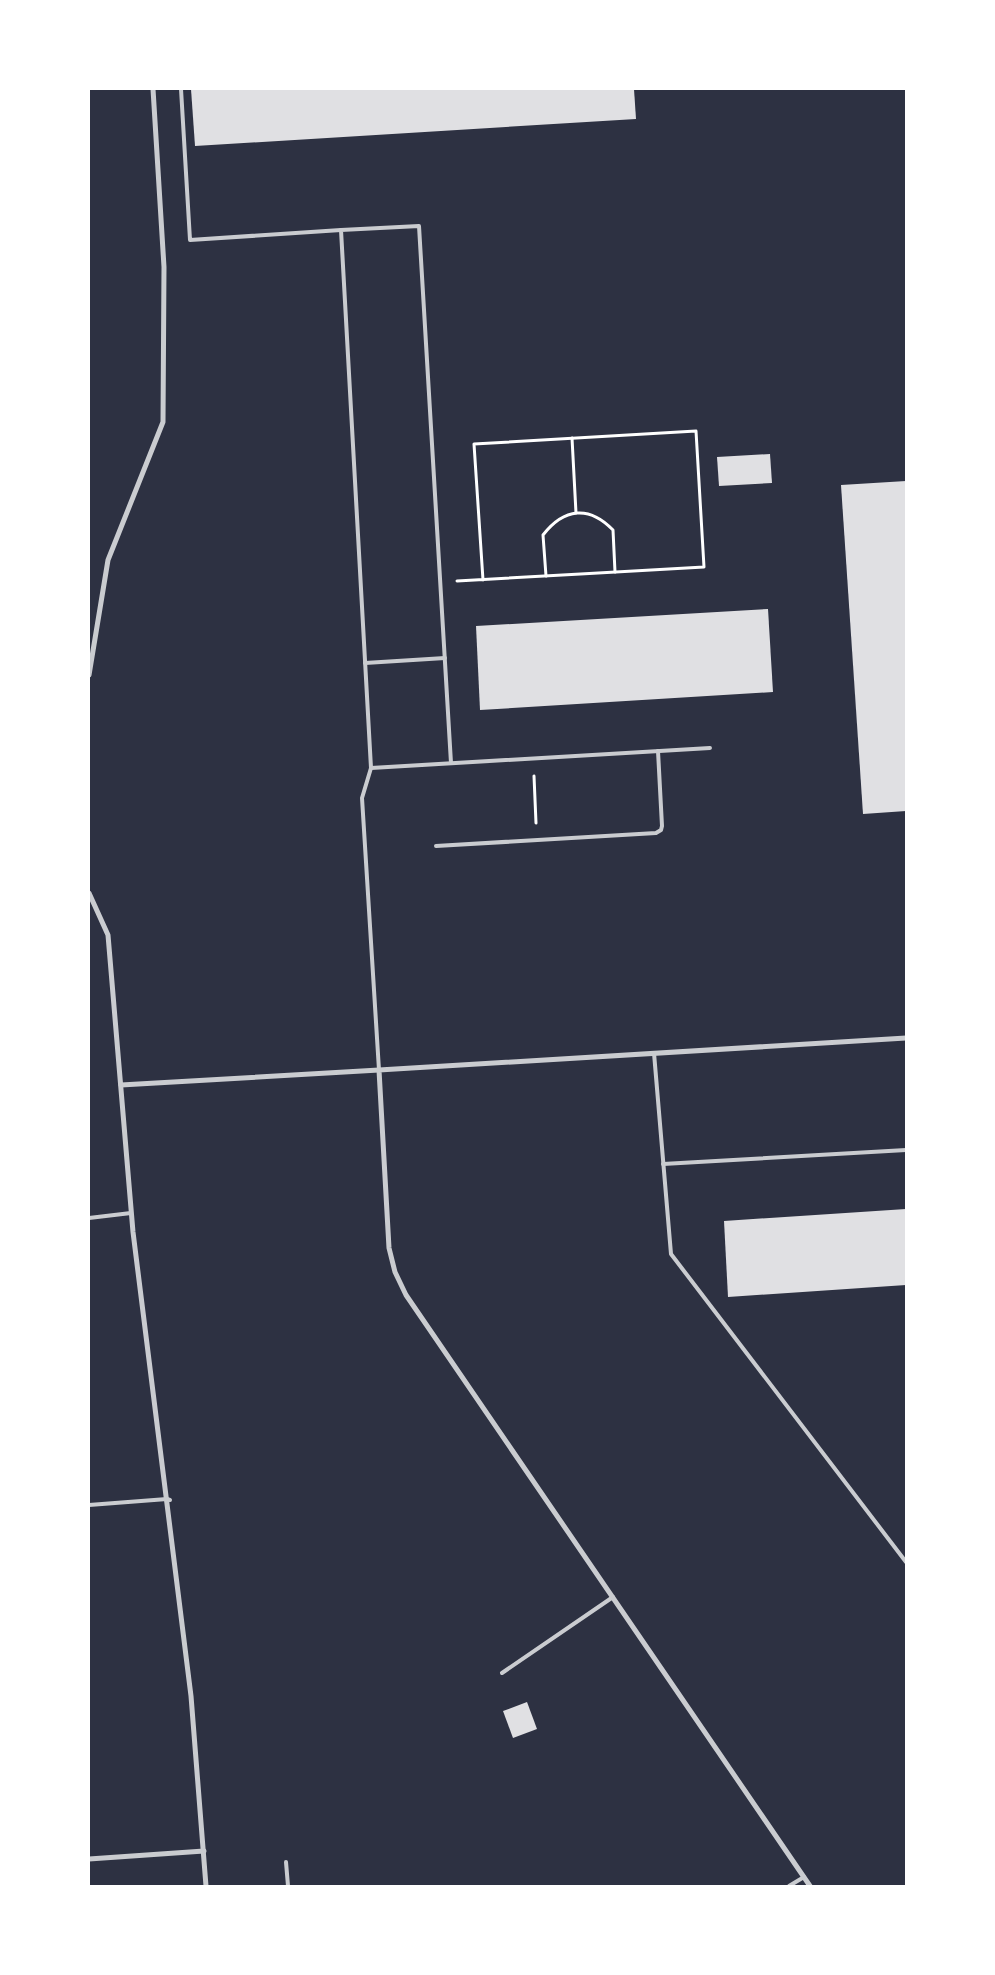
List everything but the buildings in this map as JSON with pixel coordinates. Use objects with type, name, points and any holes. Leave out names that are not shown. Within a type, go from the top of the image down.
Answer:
[{"type":"street","points":[[89,675],[108,560],[163,422],[164,267],[153,89]]},
{"type":"street","points":[[89,893],[108,935],[131,1213],[169,1500],[191,1696],[206,1886]]},
{"type":"street","points":[[120,1085],[906,1038]]},
{"type":"street","points":[[379,1070],[389,1248],[395,1272],[406,1295],[810,1886]]},
{"type":"street","points":[[89,1858],[204,1851]]},
{"type":"lane","points":[[181,89],[190,240],[419,226],[451,763]]},
{"type":"lane","points":[[341,230],[371,768],[362,798],[379,1070]]},
{"type":"lane","points":[[365,663],[444,658]]},
{"type":"lane","points":[[371,768],[710,748]]},
{"type":"lane","points":[[436,846],[656,833],[661,830],[662,826],[658,751]]},
{"type":"lane","points":[[654,1053],[671,1254],[906,1562]]},
{"type":"lane","points":[[663,1164],[906,1150]]},
{"type":"lane","points":[[89,1218],[131,1213]]},
{"type":"lane","points":[[89,1505],[169,1500]]},
{"type":"lane","points":[[502,1673],[613,1597]]},
{"type":"lane","points":[[286,1862],[288,1886]]},
{"type":"lane","points":[[789,1886],[804,1877]]},
{"type":"path","points":[[440,582],[483,580],[704,567],[696,430],[474,444],[483,580]]},
{"type":"path","points":[[572,438],[576,513]]},
{"type":"path","points":[[546,576],[543,535],[551,524],[563,516],[576,513],[596,516],[613,530],[615,572]]},
{"type":"path","points":[[533,758],[537,840]]}]
